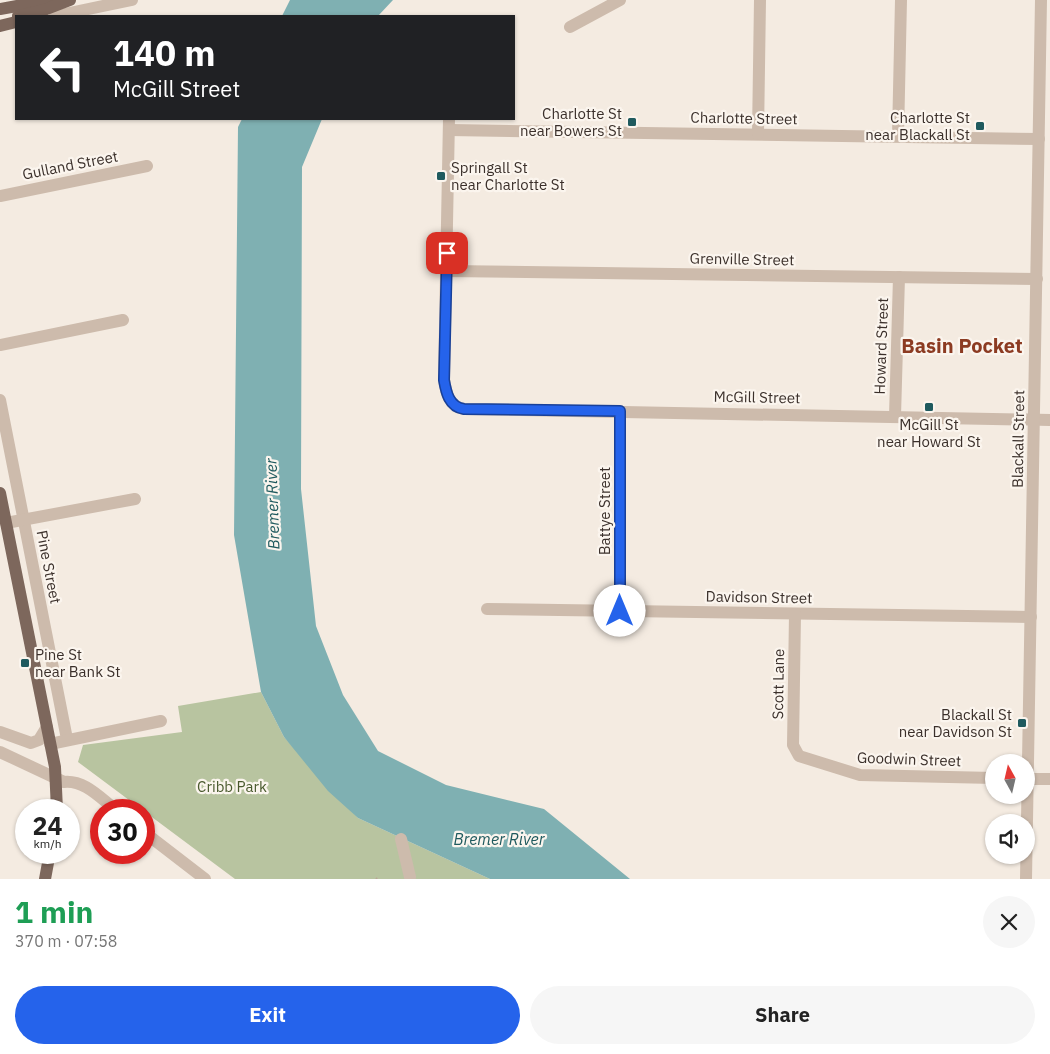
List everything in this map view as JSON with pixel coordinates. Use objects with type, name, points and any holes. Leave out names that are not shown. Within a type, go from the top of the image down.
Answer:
[{"type":"main road","points":[[0,26],[15,15],[50,0]]},
{"type":"main road","points":[[15,15],[70,0]]},
{"type":"main road","points":[[0,493],[50,744],[56,777],[57,799]]},
{"type":"main road","points":[[45,879],[48,864]]},
{"type":"street","points":[[0,31],[15,15],[60,15],[132,0]]},
{"type":"street","points":[[570,27],[620,0]]},
{"type":"street","points":[[758,134],[760,0]]},
{"type":"street","points":[[898,136],[901,0]]},
{"type":"street","name":"Blackall Street","points":[[1028,754],[1041,0]]},
{"type":"street","points":[[447,271],[449,124]]},
{"type":"street","name":"Charlotte Street","points":[[449,124],[758,134],[1039,138]]},
{"type":"street","name":"Gulland Street","points":[[0,196],[147,166]]},
{"type":"street","name":"Grenville Street","points":[[447,271],[1037,279]]},
{"type":"street","name":"McGill Street","points":[[447,271],[444,380],[447,395],[453,404],[464,409],[1050,420]]},
{"type":"street","name":"Howard Street","points":[[895,416],[899,277]]},
{"type":"street","points":[[0,346],[123,320]]},
{"type":"street","name":"Pine Street","points":[[0,400],[67,739]]},
{"type":"street","name":"Battye Street","points":[[620,411],[620,611]]},
{"type":"street","points":[[6,523],[135,498]]},
{"type":"street","name":"Davidson Street","points":[[487,610],[1031,617]]},
{"type":"street","name":"Scott Lane","points":[[794,614],[793,745],[796,754]]},
{"type":"street","points":[[50,744],[161,721]]},
{"type":"street","points":[[0,732],[26,743],[39,740],[46,727]]},
{"type":"street","points":[[22,762],[31,755],[26,743]]},
{"type":"street","points":[[0,752],[64,782],[74,782],[84,786],[101,799]]},
{"type":"street","name":"Goodwin Street","points":[[796,754],[844,772],[860,775],[985,778]]},
{"type":"street","points":[[1035,779],[1050,779]]},
{"type":"street","name":"Blackall Street","points":[[1026,879],[1027,804]]},
{"type":"street","points":[[401,839],[410,877]]},
{"type":"street","points":[[155,840],[205,879]]},
{"type":"green space","name":"Cribb Park","points":[[261,692],[284,737],[358,818],[490,879],[235,879],[155,819],[155,799],[128,799],[78,762],[83,745],[182,732],[178,706]]},
{"type":"water","points":[[290,0],[393,0],[379,15],[282,15]]},
{"type":"water","name":"Bremer River","points":[[242,120],[322,120],[302,167],[301,489],[316,626],[343,695],[378,751],[446,785],[544,809],[630,879],[490,879],[358,818],[328,791],[284,737],[261,692],[234,535],[238,127]]},
{"type":"place","name":"Charlotte St near Bowers St","points":[[632,122]]},
{"type":"place","name":"Charlotte St near Blackall St","points":[[980,126]]},
{"type":"place","name":"Springall St near Charlotte St","points":[[441,176]]},
{"type":"place","name":"McGill St near Howard St","points":[[929,407]]},
{"type":"place","name":"Pine St near Bank St","points":[[25,663]]},
{"type":"place","name":"Blackall St near Davidson St","points":[[1022,723]]},
{"type":"district","name":"Basin Pocket","points":[[962,345]]},
{"type":"route","points":[[447,253],[444,380],[447,395],[456,407],[464,409],[620,411],[620,611]]}]
